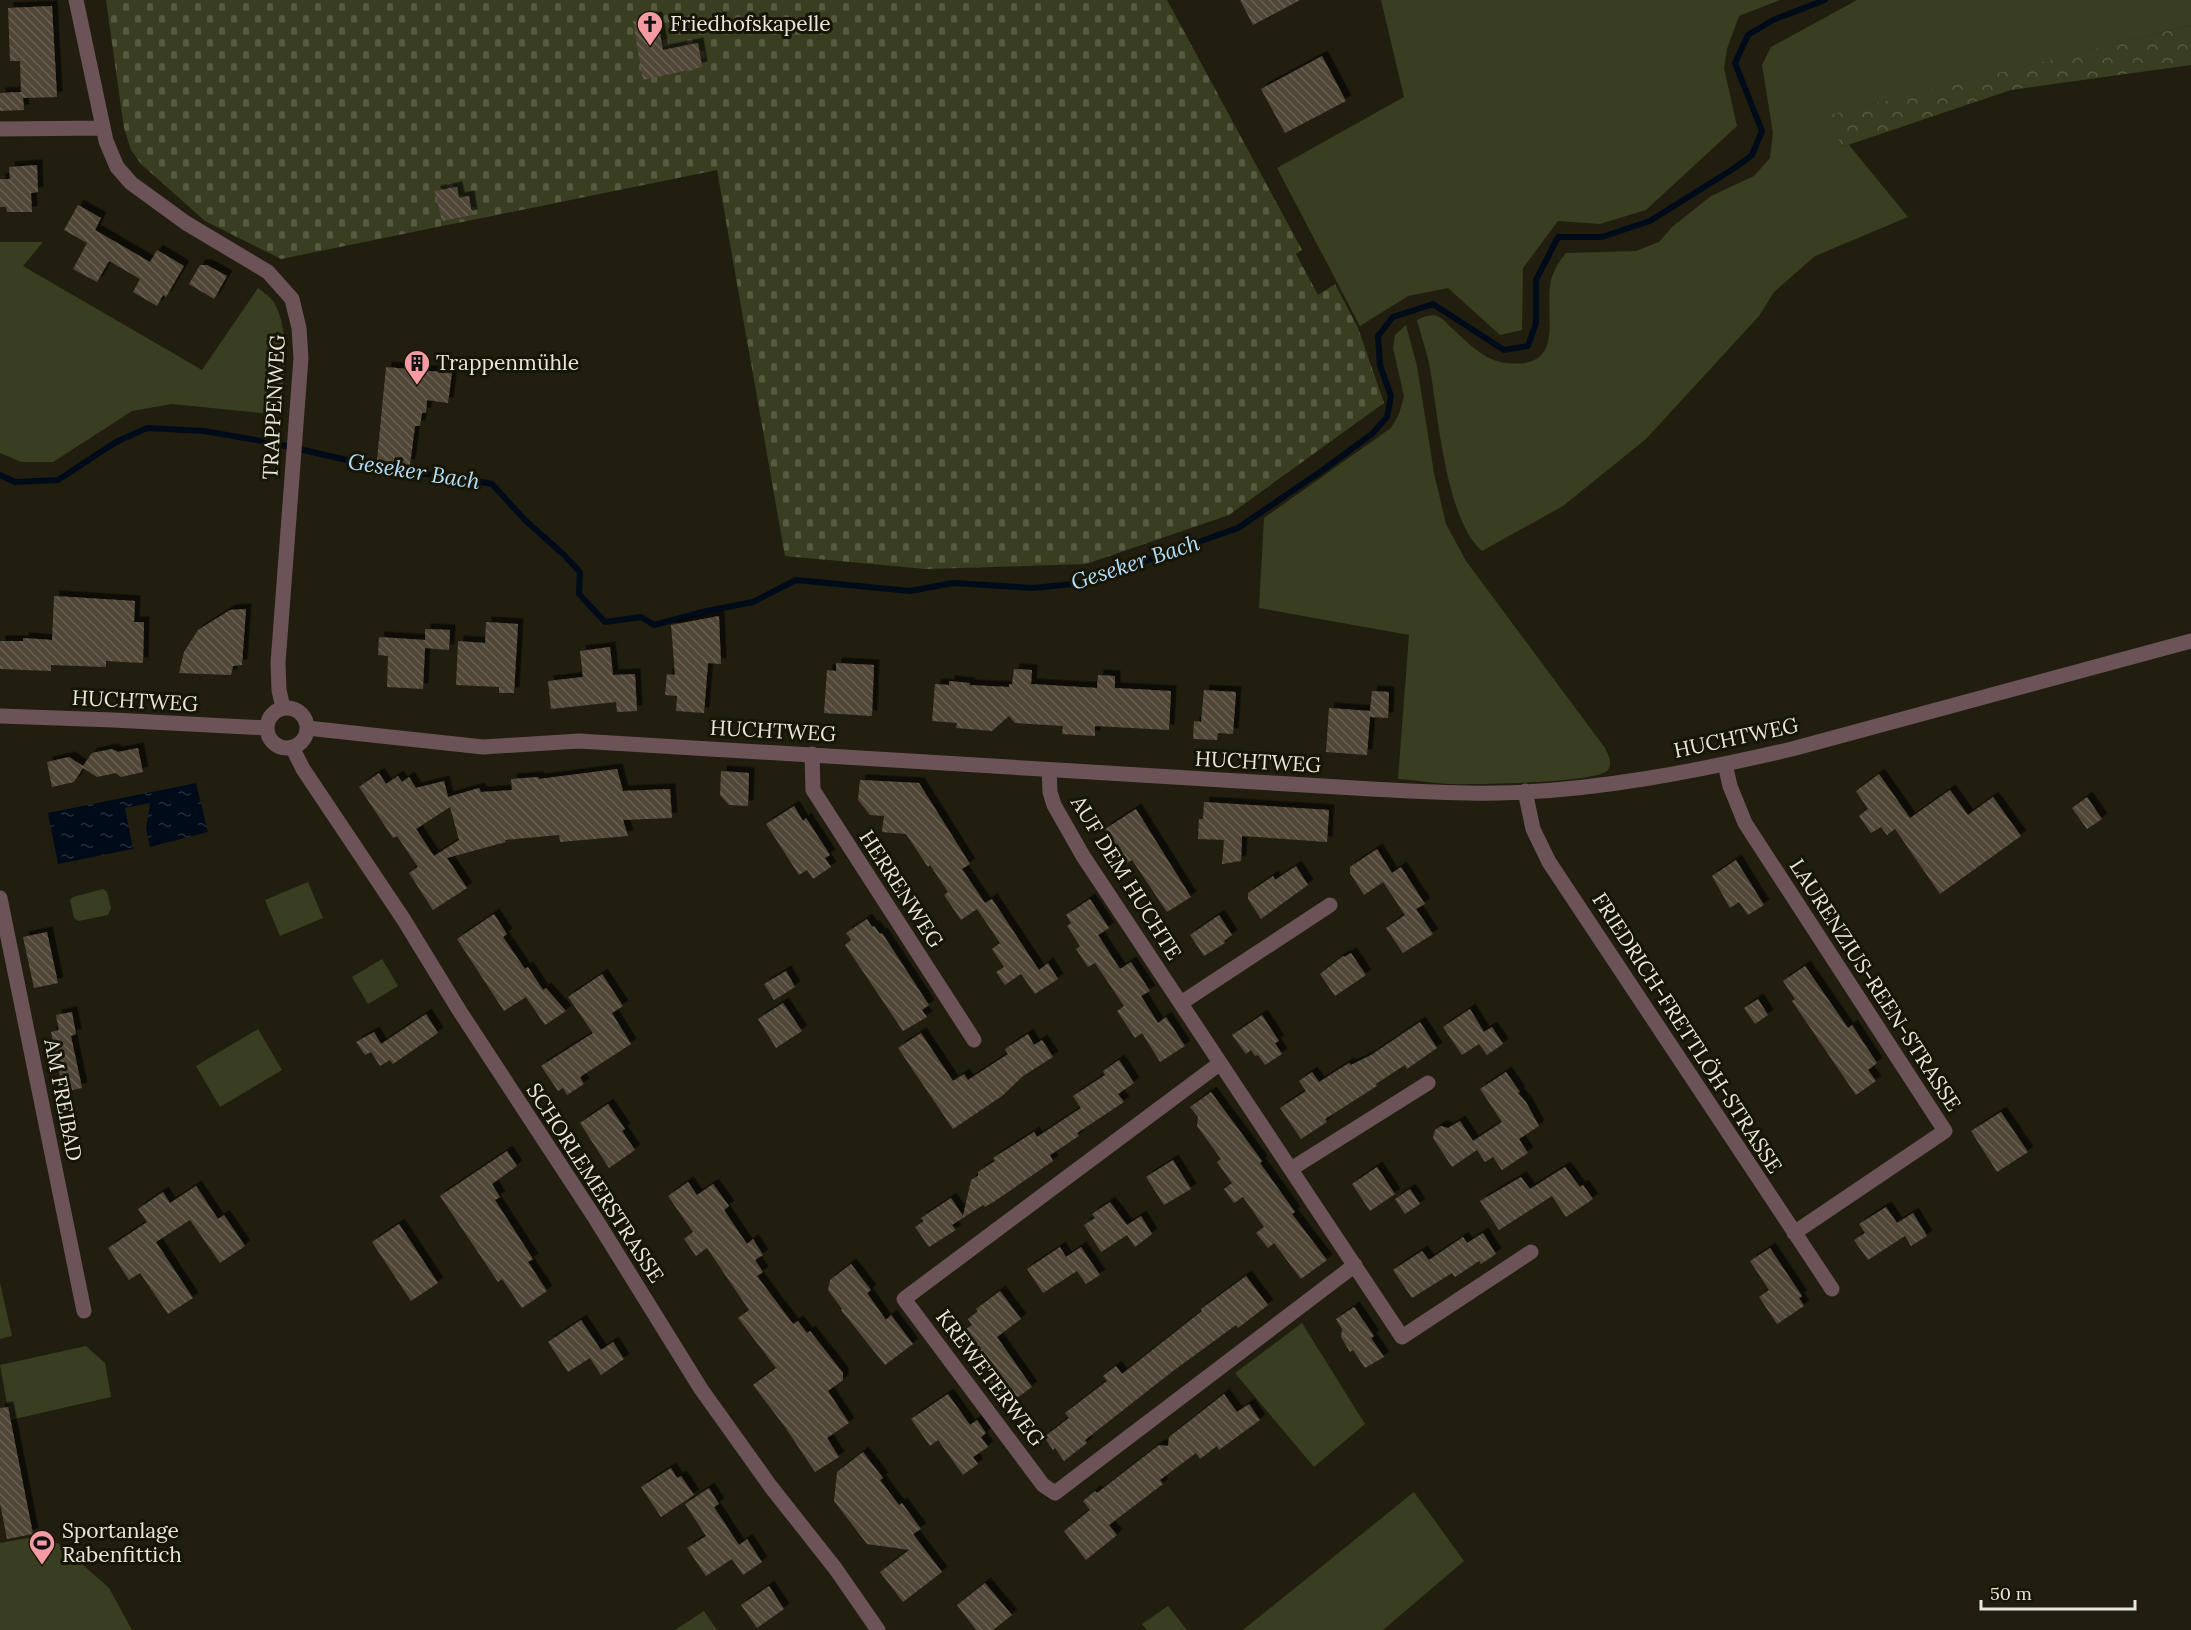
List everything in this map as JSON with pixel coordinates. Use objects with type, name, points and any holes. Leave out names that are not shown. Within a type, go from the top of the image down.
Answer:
[{"type":"street","name":"TRAPPENWEG","points":[[76,0],[102,128],[110,154],[117,167],[131,183],[186,223],[268,272],[292,299],[299,328],[301,358],[278,663],[279,690],[283,708]]},
{"type":"street","points":[[0,129],[102,128]]},
{"type":"street","name":"HUCHTWEG","points":[[307,728],[483,747],[579,741],[1371,789],[1499,793],[1600,784],[1725,764],[1792,749],[2191,641]]},
{"type":"street","points":[[283,708],[295,709],[307,722],[303,740],[292,747],[280,747],[275,744],[267,728],[274,713],[283,708]]},
{"type":"street","name":"HUCHTWEG","points":[[0,716],[267,728]]},
{"type":"street","name":"SCHORLEMERSTRASSE","points":[[292,747],[303,769],[404,920],[459,1010],[595,1218],[701,1389],[771,1487],[835,1568],[878,1630]]},
{"type":"street","name":"HERRENWEG","points":[[812,754],[813,790],[974,1040]]},
{"type":"street","name":"LAURENZIUS-REEN-STRASSE","points":[[1725,764],[1730,786],[1745,823],[1944,1131],[1794,1233]]},
{"type":"street","name":"AUF DEM HUCHTE","points":[[1049,770],[1050,792],[1054,805],[1083,855],[1402,1337],[1531,1252]]},
{"type":"street","name":"FRIEDRICH-FRETTLÖH-STRASSE","points":[[1525,791],[1533,829],[1549,862],[1832,1289]]},
{"type":"street","name":"AM FREIBAD","points":[[0,898],[84,1311]]},
{"type":"street","points":[[1181,1003],[1330,905]]},
{"type":"street","name":"KREWETERWEG","points":[[1220,1064],[904,1299],[1043,1485],[1055,1493],[1355,1265]]},
{"type":"street","points":[[1291,1169],[1428,1083]]},
{"type":"green space","points":[[106,0],[1167,0],[1302,250],[1296,254],[1318,295],[1335,284],[1358,328],[1384,403],[1229,515],[1086,564],[926,569],[785,556],[717,170],[281,259],[205,221],[141,164],[131,150],[124,128]]},
{"type":"green space","points":[[1381,0],[1780,0],[1739,16],[1727,49],[1724,68],[1737,126],[1646,210],[1600,224],[1558,221],[1523,268],[1522,330],[1500,335],[1448,288],[1408,296],[1360,326],[1277,168],[1404,97]]},
{"type":"green space","points":[[1857,0],[2191,0],[2191,25],[1830,115],[1842,147],[1849,145],[1908,217],[1815,256],[1774,292],[1759,316],[1646,439],[1563,506],[1482,551],[1470,536],[1452,492],[1440,438],[1430,368],[1417,320],[1431,315],[1439,317],[1477,350],[1498,362],[1524,363],[1537,359],[1544,351],[1548,340],[1551,281],[1560,260],[1566,253],[1636,251],[1659,242],[1672,227],[1711,196],[1754,176],[1770,158],[1773,133],[1762,65],[1771,47]]},
{"type":"green space","points":[[2191,25],[2191,65],[2011,90],[1842,147],[1829,115]]},
{"type":"green space","points":[[0,242],[43,242],[23,266],[202,370],[258,288],[275,304],[283,330],[285,358],[280,415],[172,404],[132,411],[53,462],[21,462],[0,453]]},
{"type":"green space","points":[[1406,325],[1417,366],[1434,473],[1446,524],[1466,561],[1605,748],[1610,764],[1608,770],[1599,774],[1559,780],[1481,784],[1449,784],[1398,779],[1409,635],[1259,608],[1264,518],[1391,428],[1399,414],[1404,396],[1393,348],[1395,335]]},
{"type":"green space","points":[[308,882],[323,918],[280,936],[265,900]]},
{"type":"green space","points":[[103,889],[107,892],[111,908],[108,915],[78,921],[74,918],[70,900],[73,897]]},
{"type":"green space","points":[[382,959],[398,986],[368,1004],[352,977]]},
{"type":"green space","points":[[258,1029],[282,1070],[220,1107],[196,1066]]},
{"type":"green space","points":[[0,1283],[12,1336],[0,1339]]},
{"type":"green space","points":[[1302,1323],[1365,1424],[1314,1467],[1235,1373]]},
{"type":"green space","points":[[86,1346],[105,1363],[111,1397],[10,1420],[0,1365]]},
{"type":"green space","points":[[1414,1492],[1464,1561],[1383,1630],[1243,1630]]},
{"type":"green space","name":"Sportanlage Rabenfittich","points":[[27,1538],[58,1543],[109,1588],[132,1630],[0,1630],[0,1543]]},
{"type":"green space","points":[[1168,1606],[1187,1630],[1147,1630],[1142,1624]]},
{"type":"green space","points":[[704,1611],[717,1630],[675,1630]]},
{"type":"water","points":[[196,783],[208,832],[150,847],[146,829],[150,803],[125,808],[133,849],[58,864],[48,813]]},
{"type":"building","points":[[1240,0],[1300,0],[1253,25]]},
{"type":"building","points":[[52,6],[57,97],[23,98],[24,110],[0,111],[0,93],[21,92],[20,61],[10,61],[8,8]]},
{"type":"building","name":"Friedhofskapelle","points":[[657,17],[663,50],[698,43],[702,67],[643,80],[633,21]]},
{"type":"building","points":[[1322,56],[1346,101],[1285,133],[1261,89]]},
{"type":"building","points":[[37,165],[38,192],[31,193],[32,212],[7,212],[6,207],[0,207],[0,179],[10,179],[9,167]]},
{"type":"building","points":[[457,187],[459,198],[469,196],[472,215],[442,221],[435,191]]},
{"type":"building","points":[[78,205],[101,218],[95,230],[150,262],[157,250],[184,266],[166,297],[163,295],[157,306],[133,292],[140,279],[109,261],[97,282],[73,269],[87,243],[64,230]]},
{"type":"building","points":[[200,265],[207,265],[227,276],[214,299],[189,284]]},
{"type":"building","name":"Trappenmühle","points":[[386,367],[452,373],[448,403],[427,400],[426,413],[422,413],[420,426],[415,426],[410,465],[377,460]]},
{"type":"building","points":[[54,596],[135,601],[134,622],[144,622],[143,663],[106,661],[106,667],[51,665],[51,671],[0,669],[0,641],[23,641],[23,638],[52,640]]},
{"type":"building","points":[[246,609],[242,665],[233,666],[231,675],[179,673],[184,652],[198,630],[230,610]]},
{"type":"building","points":[[719,616],[721,664],[708,663],[704,713],[676,711],[677,696],[665,695],[667,674],[675,675],[671,625]]},
{"type":"building","points":[[486,622],[518,624],[514,693],[499,693],[499,687],[456,685],[458,641],[485,643]]},
{"type":"building","points":[[425,629],[450,630],[449,650],[425,648],[423,689],[387,687],[388,656],[378,655],[379,637],[425,640]]},
{"type":"building","points":[[610,647],[613,675],[635,674],[637,711],[617,712],[616,702],[551,709],[548,681],[583,677],[580,651]]},
{"type":"building","points":[[836,663],[874,665],[872,716],[824,713],[827,670],[836,671]]},
{"type":"building","points":[[1014,669],[1032,670],[1031,684],[1097,688],[1098,675],[1115,676],[1115,688],[1171,691],[1169,730],[1095,726],[1095,736],[1062,734],[1063,726],[1015,723],[1009,716],[992,731],[956,728],[957,723],[932,721],[935,684],[949,685],[949,681],[970,683],[969,685],[1009,687],[1009,684],[1012,684]]},
{"type":"building","points":[[1204,690],[1236,692],[1233,734],[1218,733],[1217,740],[1193,739],[1194,721],[1201,722]]},
{"type":"building","points":[[1372,691],[1389,692],[1388,718],[1370,717],[1367,755],[1326,752],[1329,708],[1370,711]]},
{"type":"building","points":[[138,748],[143,772],[121,777],[116,773],[97,777],[83,768],[74,782],[52,787],[47,762],[69,757],[83,766],[92,753],[112,749],[118,752]]},
{"type":"building","points":[[617,769],[623,791],[670,789],[672,818],[623,820],[628,836],[560,842],[559,835],[505,840],[506,842],[447,858],[467,888],[433,910],[409,873],[418,867],[397,836],[393,838],[359,787],[379,773],[386,784],[398,776],[402,782],[409,777],[416,788],[444,781],[448,797],[479,788],[481,792],[512,790],[511,779],[538,777],[539,779]],"holes":[[[450,807],[459,840],[434,856],[416,829]]]},
{"type":"building","points":[[721,771],[749,773],[748,806],[729,805],[720,795]]},
{"type":"building","points":[[1879,774],[1910,818],[1950,790],[1968,815],[1993,797],[2021,836],[1940,894],[1895,829],[1887,835],[1881,827],[1871,833],[1859,816],[1868,809],[1856,791]]},
{"type":"building","points":[[860,780],[919,783],[970,864],[962,869],[985,903],[992,899],[1039,970],[1048,963],[1058,979],[1035,994],[1021,974],[1005,985],[996,972],[1004,967],[992,949],[1000,943],[977,909],[961,920],[944,895],[948,892],[906,834],[882,832],[884,816],[870,815],[858,800]]},
{"type":"building","points":[[2087,797],[2102,819],[2087,829],[2072,808]]},
{"type":"building","points":[[1204,802],[1329,810],[1327,842],[1242,836],[1241,861],[1222,864],[1224,840],[1198,839],[1199,819],[1203,819]]},
{"type":"building","points":[[794,806],[803,821],[806,818],[830,855],[825,858],[831,867],[813,879],[807,870],[799,875],[766,824]]},
{"type":"building","points":[[1136,809],[1191,897],[1167,912],[1132,860],[1127,863],[1105,829]]},
{"type":"building","points":[[1377,849],[1392,873],[1401,867],[1425,904],[1416,909],[1433,934],[1403,953],[1386,928],[1405,915],[1383,882],[1364,895],[1350,873],[1350,867]]},
{"type":"building","points":[[1736,860],[1764,905],[1748,915],[1739,902],[1730,908],[1712,876]]},
{"type":"building","points":[[1296,866],[1308,885],[1261,919],[1248,899],[1248,893],[1273,876],[1275,880]]},
{"type":"building","points":[[1090,899],[1109,928],[1098,935],[1120,969],[1131,962],[1150,991],[1141,996],[1158,1023],[1166,1017],[1185,1046],[1160,1062],[1142,1033],[1135,1038],[1117,1011],[1124,1006],[1095,963],[1088,967],[1076,949],[1080,946],[1067,926],[1071,923],[1066,915]]},
{"type":"building","points":[[494,914],[507,934],[503,937],[525,969],[528,967],[543,990],[546,988],[566,1011],[545,1025],[526,997],[504,1011],[457,939]]},
{"type":"building","points":[[1219,915],[1232,935],[1224,941],[1225,943],[1204,956],[1190,935]]},
{"type":"building","points":[[867,919],[872,927],[874,926],[880,934],[882,933],[929,1005],[922,1010],[927,1017],[903,1031],[845,945],[851,940],[846,933]]},
{"type":"building","points":[[47,932],[58,983],[34,988],[23,937]]},
{"type":"building","points":[[1351,953],[1366,975],[1335,996],[1320,974],[1343,956]]},
{"type":"building","points":[[1805,966],[1848,1028],[1852,1025],[1877,1063],[1868,1070],[1876,1081],[1856,1095],[1792,1001],[1795,999],[1783,981]]},
{"type":"building","points":[[786,971],[795,987],[774,1000],[764,984]]},
{"type":"building","points":[[602,974],[623,1006],[612,1013],[631,1044],[580,1077],[584,1084],[567,1095],[563,1088],[558,1091],[541,1066],[593,1033],[568,997]]},
{"type":"building","points":[[1758,999],[1768,1015],[1755,1024],[1744,1008]]},
{"type":"building","points":[[783,1003],[802,1031],[776,1048],[758,1019]]},
{"type":"building","points":[[1470,1009],[1484,1032],[1492,1027],[1503,1044],[1487,1055],[1479,1044],[1462,1055],[1443,1027]]},
{"type":"building","points":[[72,1012],[76,1034],[71,1036],[82,1088],[63,1092],[51,1032],[59,1030],[56,1015]]},
{"type":"building","points":[[426,1014],[438,1033],[393,1064],[390,1060],[380,1066],[371,1052],[365,1055],[356,1042],[374,1032],[381,1044]]},
{"type":"building","points":[[1262,1015],[1279,1041],[1275,1043],[1282,1054],[1265,1065],[1251,1050],[1246,1054],[1232,1035]]},
{"type":"building","points":[[1420,1022],[1437,1048],[1407,1069],[1405,1065],[1376,1084],[1377,1086],[1325,1119],[1327,1122],[1301,1139],[1280,1108],[1306,1091],[1299,1081],[1312,1072],[1319,1082],[1349,1063],[1351,1065],[1371,1055]]},
{"type":"building","points":[[921,1033],[953,1081],[964,1074],[968,1080],[1008,1054],[1005,1049],[1028,1034],[1034,1045],[1042,1040],[1053,1057],[1023,1076],[1002,1096],[953,1129],[898,1048]]},
{"type":"building","points":[[1119,1060],[1134,1083],[1118,1094],[1124,1102],[1077,1133],[1079,1136],[1050,1155],[1053,1161],[995,1201],[985,1207],[983,1205],[952,1225],[956,1230],[929,1247],[915,1227],[924,1221],[921,1218],[951,1198],[963,1216],[971,1180],[978,1176],[978,1172],[995,1161],[993,1158],[1034,1132],[1037,1137],[1081,1108],[1073,1096],[1105,1075],[1103,1071]]},
{"type":"building","points":[[1506,1072],[1539,1126],[1519,1139],[1528,1153],[1502,1170],[1493,1157],[1485,1162],[1477,1150],[1452,1167],[1433,1138],[1435,1130],[1441,1126],[1448,1128],[1460,1121],[1473,1141],[1502,1122],[1480,1089]]},
{"type":"building","points":[[1211,1092],[1262,1161],[1260,1163],[1295,1212],[1292,1214],[1327,1260],[1301,1279],[1274,1243],[1268,1248],[1256,1233],[1264,1227],[1243,1197],[1234,1203],[1224,1189],[1232,1183],[1217,1162],[1221,1159],[1197,1126],[1198,1117],[1190,1107]]},
{"type":"building","points":[[608,1104],[625,1129],[622,1131],[635,1150],[609,1168],[580,1123]]},
{"type":"building","points":[[2001,1112],[2028,1152],[1997,1172],[1971,1131]]},
{"type":"building","points":[[507,1151],[517,1166],[492,1184],[500,1197],[495,1200],[533,1259],[528,1262],[547,1291],[522,1308],[502,1279],[498,1282],[440,1196]]},
{"type":"building","points":[[1173,1160],[1191,1189],[1164,1205],[1146,1177]]},
{"type":"building","points":[[1377,1167],[1395,1194],[1370,1211],[1352,1184]]},
{"type":"building","points":[[1565,1167],[1580,1187],[1583,1185],[1593,1199],[1566,1217],[1552,1196],[1499,1230],[1480,1201],[1521,1177],[1530,1189]]},
{"type":"building","points":[[688,1182],[697,1195],[713,1184],[729,1206],[724,1210],[747,1244],[753,1239],[763,1255],[755,1260],[763,1272],[757,1276],[793,1324],[798,1321],[807,1333],[810,1331],[843,1373],[843,1380],[828,1391],[849,1423],[827,1438],[839,1457],[815,1472],[753,1385],[776,1368],[738,1318],[749,1310],[707,1248],[696,1256],[684,1239],[693,1232],[668,1196]]},
{"type":"building","points":[[196,1186],[218,1219],[224,1215],[245,1246],[220,1263],[190,1220],[156,1242],[193,1298],[168,1314],[140,1273],[129,1280],[108,1248],[147,1222],[138,1209],[163,1192],[170,1203]]},
{"type":"building","points":[[1410,1189],[1420,1204],[1405,1214],[1395,1199]]},
{"type":"building","points":[[1110,1202],[1127,1225],[1141,1216],[1152,1234],[1135,1247],[1127,1235],[1101,1252],[1084,1225],[1095,1218],[1092,1214]]},
{"type":"building","points":[[1886,1207],[1897,1223],[1913,1213],[1927,1236],[1911,1246],[1905,1236],[1868,1260],[1854,1240],[1865,1233],[1859,1224]]},
{"type":"building","points":[[399,1224],[438,1283],[411,1301],[372,1242]]},
{"type":"building","points":[[1483,1233],[1496,1254],[1481,1264],[1479,1261],[1455,1277],[1452,1273],[1412,1298],[1393,1270],[1422,1251],[1429,1260],[1463,1237],[1467,1243]]},
{"type":"building","points":[[1060,1247],[1066,1257],[1081,1247],[1100,1275],[1086,1284],[1077,1271],[1043,1293],[1027,1269]]},
{"type":"building","points":[[1770,1248],[1802,1296],[1799,1298],[1804,1306],[1777,1324],[1759,1297],[1769,1290],[1750,1261]]},
{"type":"building","points":[[851,1264],[871,1290],[867,1293],[886,1320],[891,1315],[913,1344],[885,1365],[828,1290],[830,1280]]},
{"type":"building","points":[[1246,1276],[1268,1305],[1238,1328],[1236,1325],[1173,1371],[1085,1440],[1087,1443],[1064,1461],[1055,1448],[1053,1450],[1044,1437],[1069,1418],[1065,1413],[1107,1381],[1103,1376],[1116,1366],[1122,1374],[1202,1311],[1201,1309]]},
{"type":"building","points":[[1000,1291],[1021,1319],[997,1337],[1032,1387],[1007,1405],[989,1381],[996,1375],[972,1342],[975,1340],[966,1329],[972,1325],[968,1319],[978,1311],[976,1309]]},
{"type":"building","points":[[1354,1307],[1374,1336],[1371,1338],[1384,1357],[1365,1368],[1353,1350],[1350,1352],[1341,1337],[1342,1329],[1336,1319]]},
{"type":"building","points":[[581,1320],[601,1350],[613,1342],[624,1359],[601,1375],[590,1358],[568,1372],[548,1342]]},
{"type":"building","points":[[948,1394],[970,1425],[977,1420],[986,1433],[981,1437],[988,1447],[973,1457],[978,1464],[963,1475],[938,1440],[930,1446],[911,1419]]},
{"type":"building","points":[[1224,1394],[1237,1412],[1249,1404],[1260,1420],[1219,1450],[1217,1446],[1200,1459],[1196,1453],[1160,1480],[1163,1484],[1109,1525],[1117,1535],[1086,1560],[1064,1531],[1090,1510],[1083,1501],[1095,1491],[1097,1493],[1159,1445],[1168,1446],[1169,1437]]},
{"type":"building","points":[[8,1407],[33,1534],[7,1539],[0,1503],[0,1408]]},
{"type":"building","points":[[863,1452],[883,1478],[880,1480],[899,1505],[902,1503],[921,1529],[913,1534],[942,1572],[903,1602],[880,1572],[909,1550],[867,1544],[834,1501],[837,1472]]},
{"type":"building","points":[[671,1468],[677,1478],[681,1476],[694,1495],[661,1517],[641,1487]]},
{"type":"building","points":[[709,1488],[719,1504],[714,1507],[739,1545],[747,1539],[762,1562],[743,1575],[732,1559],[706,1576],[687,1548],[706,1536],[685,1504]]},
{"type":"building","points":[[985,1583],[1012,1615],[993,1630],[976,1630],[957,1605]]},
{"type":"building","points":[[769,1586],[784,1609],[757,1628],[741,1605]]},
{"type":"waterway","name":"Geseker Bach","points":[[0,475],[15,482],[58,480],[116,442],[147,428],[204,431],[273,443],[399,472],[452,476],[492,484],[525,520],[580,572],[579,594],[605,622],[641,617],[654,625],[753,602],[796,580],[910,591],[953,583],[1033,588],[1083,583],[1238,528],[1372,434],[1387,417],[1391,396],[1380,365],[1378,336],[1393,317],[1433,304],[1504,350],[1528,346],[1536,323],[1536,280],[1558,237],[1602,237],[1650,221],[1752,155],[1762,131],[1735,63],[1748,35],[1773,20],[1825,0]]},
{"type":"place","name":"Friedhofskapelle","points":[[650,47]]},
{"type":"place","name":"Trappenmühle","points":[[417,386]]},
{"type":"place","name":"Sportanlage Rabenfittich","points":[[42,1566]]}]
